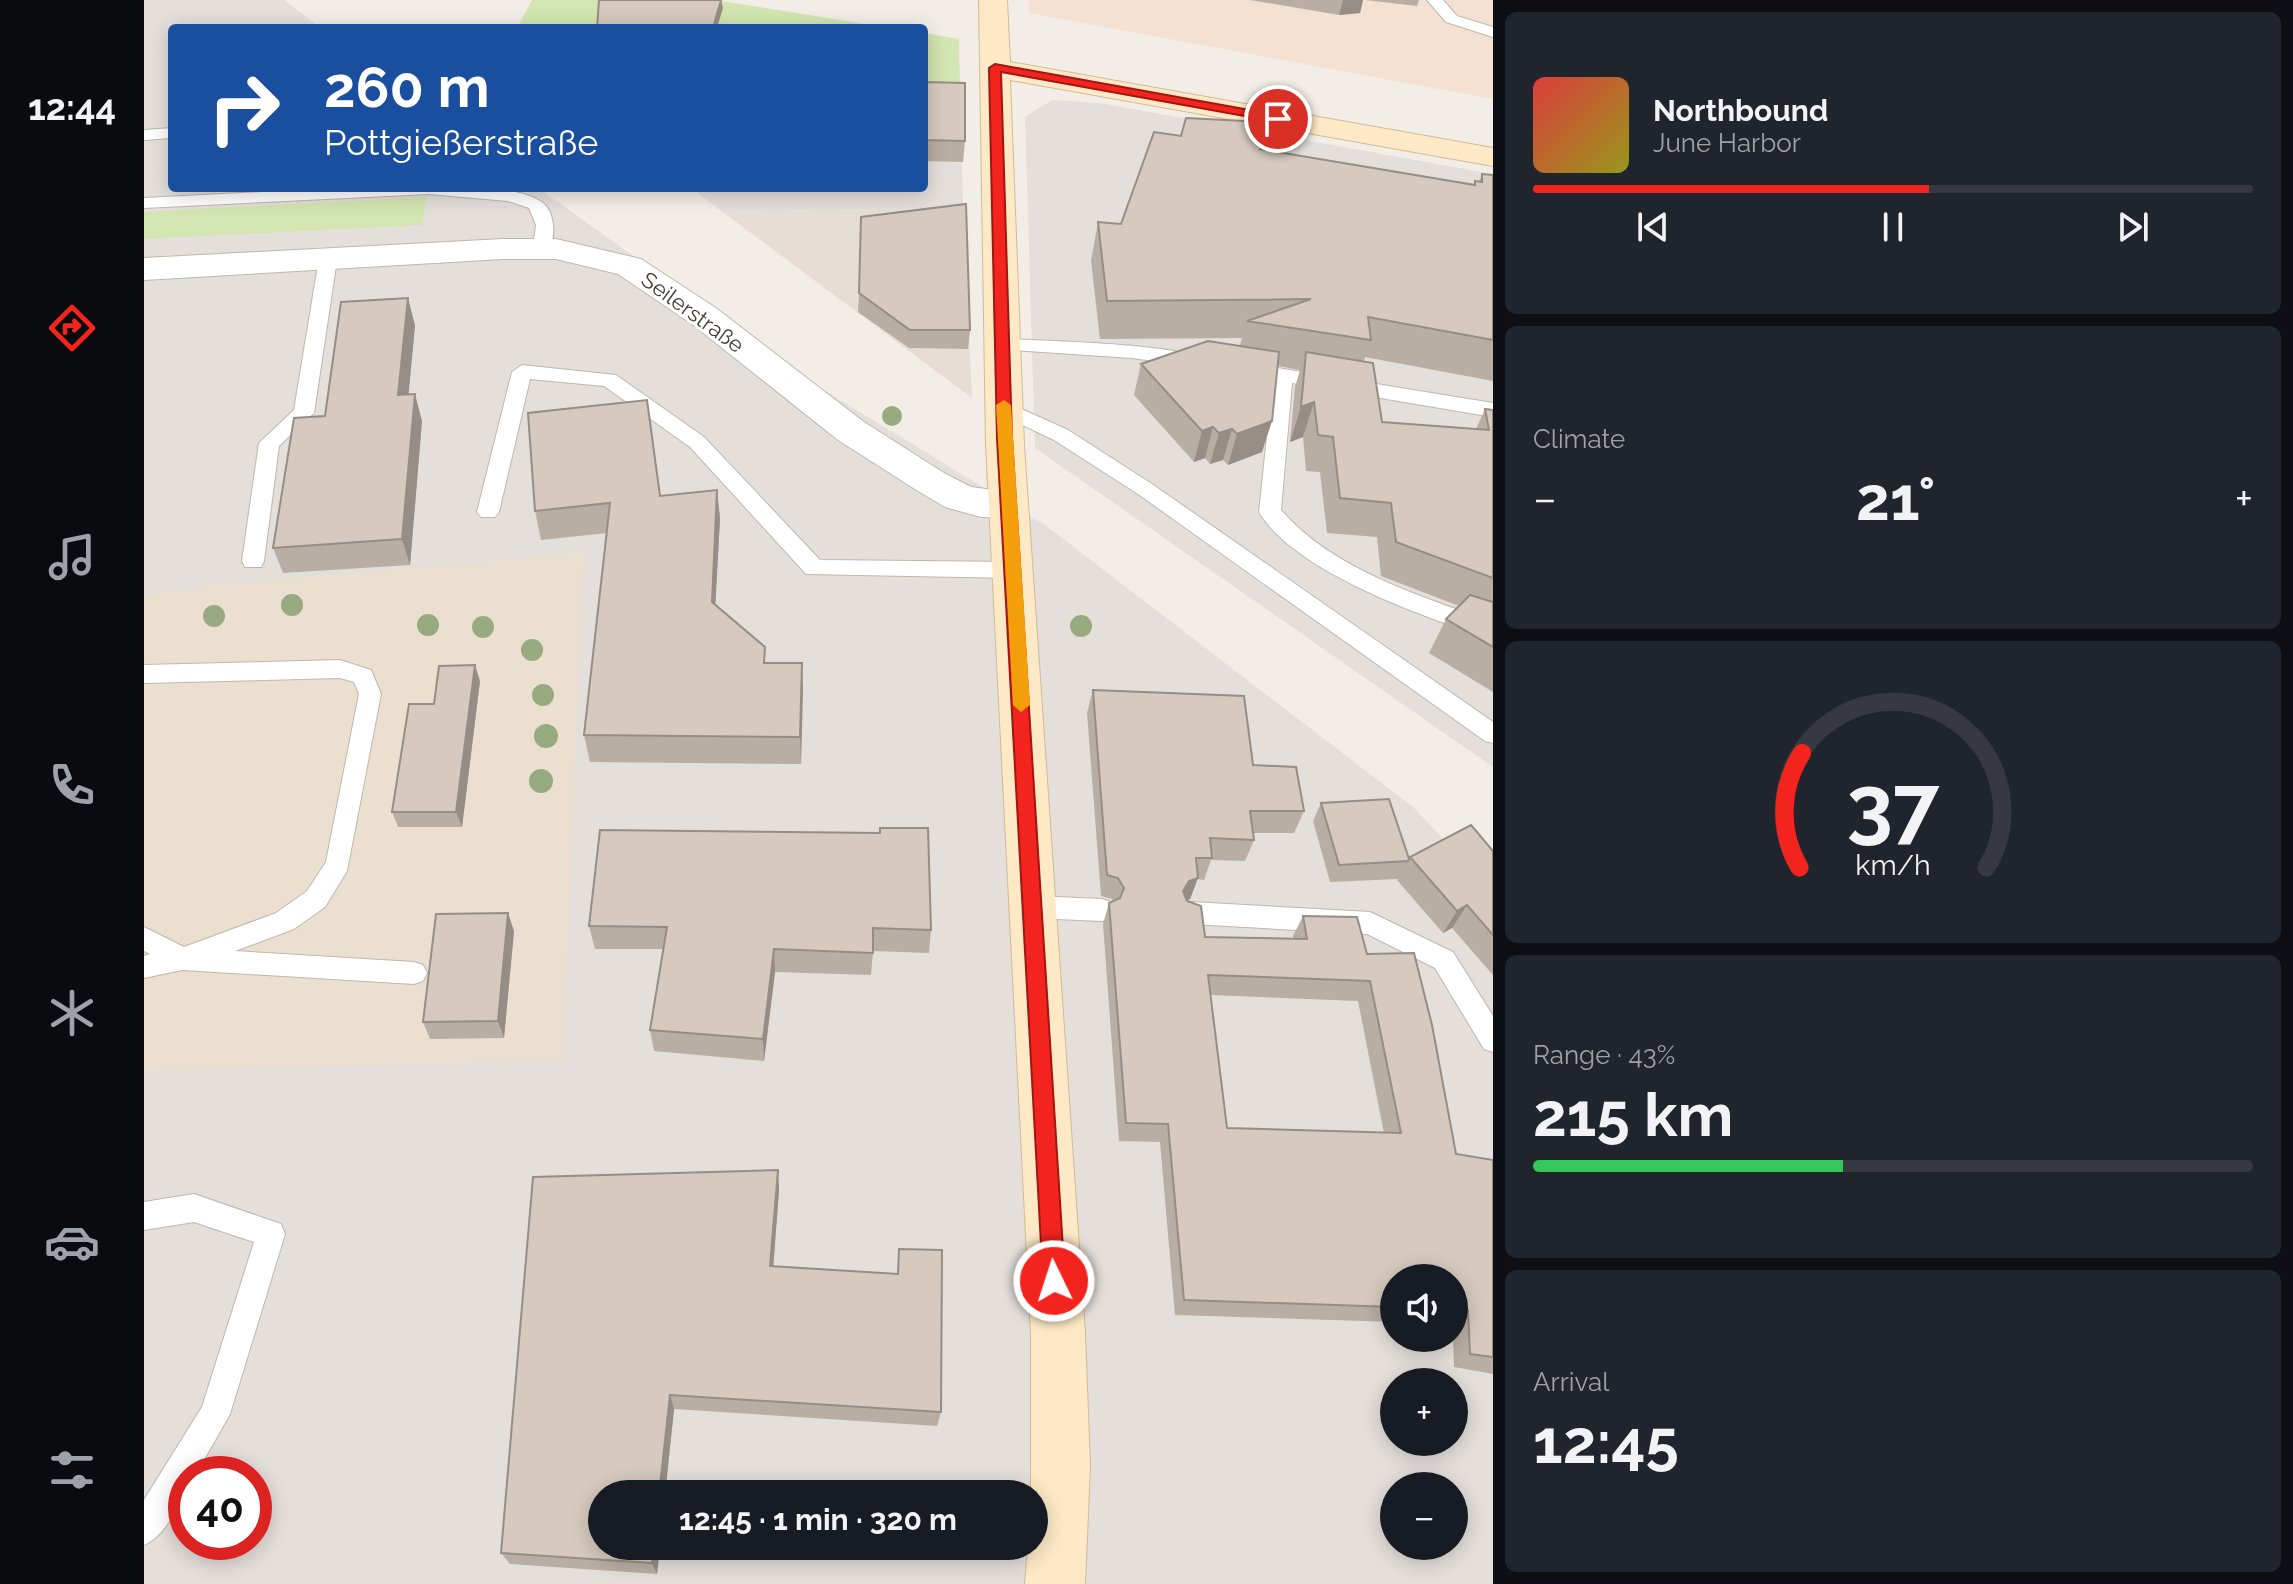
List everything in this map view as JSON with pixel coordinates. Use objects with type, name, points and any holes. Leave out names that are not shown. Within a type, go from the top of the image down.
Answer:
[{"type":"street","points":[[993,0],[1004,408],[1058,1334],[1061,1466],[1055,1584]]},
{"type":"street","points":[[995,68],[1493,157]]},
{"type":"street","name":"Seilerstraße","points":[[144,269],[542,248],[589,255],[629,266],[704,316],[851,431],[918,473],[959,497],[981,503],[1009,504]]},
{"type":"lane","points":[[1435,0],[1438,8],[1455,21],[1493,32]]},
{"type":"lane","points":[[144,135],[168,133]]},
{"type":"lane","points":[[144,203],[314,192]]},
{"type":"lane","points":[[464,192],[510,196],[536,205],[545,225],[542,248]]},
{"type":"lane","points":[[253,561],[269,443],[304,413],[328,259]]},
{"type":"lane","points":[[1003,345],[1132,352],[1493,410]]},
{"type":"lane","points":[[488,512],[522,372],[609,380],[697,442],[814,568],[1013,570]]},
{"type":"lane","points":[[1283,375],[1270,512],[1275,521],[1299,541],[1380,589],[1493,631]]},
{"type":"lane","points":[[1004,408],[1061,435],[1145,489],[1493,734]]},
{"type":"lane","points":[[144,674],[340,669],[363,676],[370,694],[338,864],[316,899],[285,921],[182,959],[144,967]]},
{"type":"lane","points":[[1034,907],[1102,910]]},
{"type":"lane","points":[[1191,913],[1370,923],[1444,960],[1493,1040]]},
{"type":"lane","points":[[144,938],[182,959],[414,973]]},
{"type":"lane","points":[[144,1216],[194,1208],[271,1234],[215,1414],[144,1529]]},
{"type":"shaded area","points":[[144,0],[284,0],[316,24],[168,24],[168,192],[544,192],[804,378],[1045,525],[1413,807],[1493,892],[1493,1584],[144,1584]]},
{"type":"shaded area","points":[[1029,0],[1493,0],[1493,99],[1029,13]]},
{"type":"shaded area","points":[[960,92],[963,203],[935,209],[724,213],[696,192],[928,192],[928,93]]},
{"type":"shaded area","points":[[1052,100],[1099,103],[1493,174],[1493,767],[1035,448],[1025,117]]},
{"type":"shaded area","points":[[963,203],[972,398],[724,213],[935,209]]},
{"type":"shaded area","points":[[584,553],[563,1060],[144,1071],[144,597],[205,586]]},
{"type":"green space","points":[[532,0],[715,0],[865,24],[519,24]]},
{"type":"green space","points":[[928,34],[959,39],[960,92],[928,93]]},
{"type":"green space","points":[[427,197],[422,225],[144,239],[144,212]]},
{"type":"building","points":[[599,0],[721,0],[714,24],[597,24]]},
{"type":"building","points":[[928,82],[965,83],[965,141],[928,140]]},
{"type":"building","points":[[1186,118],[1263,122],[1260,149],[1475,185],[1475,181],[1482,182],[1482,174],[1493,175],[1493,340],[1368,317],[1371,340],[1247,321],[1311,299],[1107,301],[1098,222],[1121,224],[1154,132],[1181,136]]},
{"type":"building","points":[[966,204],[970,330],[910,330],[859,293],[861,217]]},
{"type":"building","points":[[408,298],[398,395],[415,394],[402,539],[273,548],[294,418],[325,416],[341,302]]},
{"type":"building","points":[[1208,341],[1279,352],[1272,421],[1237,434],[1232,429],[1219,433],[1213,427],[1202,431],[1141,364]]},
{"type":"building","points":[[1306,352],[1373,363],[1382,422],[1489,430],[1485,409],[1493,410],[1493,578],[1396,542],[1391,503],[1340,498],[1333,437],[1318,435],[1314,402],[1301,407]]},
{"type":"building","points":[[647,400],[660,496],[717,490],[712,602],[765,647],[764,663],[802,663],[800,737],[584,735],[610,503],[535,511],[528,413]]},
{"type":"building","points":[[1470,595],[1493,602],[1493,647],[1446,619]]},
{"type":"building","points":[[475,665],[456,812],[392,812],[409,704],[434,704],[439,666]]},
{"type":"building","points":[[1093,690],[1244,696],[1253,765],[1296,767],[1304,811],[1250,811],[1254,840],[1210,838],[1212,858],[1196,858],[1198,878],[1189,881],[1183,891],[1187,901],[1201,906],[1205,937],[1307,939],[1303,916],[1357,917],[1367,954],[1414,953],[1432,1025],[1456,1154],[1493,1160],[1493,1357],[1470,1354],[1468,1264],[1380,1264],[1380,1307],[1184,1300],[1168,1124],[1126,1123],[1109,903],[1120,898],[1124,888],[1118,878],[1107,875]],"holes":[[[1208,975],[1370,981],[1401,1133],[1227,1128]]]},
{"type":"building","points":[[1389,799],[1408,861],[1339,865],[1321,803]]},
{"type":"building","points":[[1471,825],[1493,851],[1493,935],[1467,905],[1457,911],[1410,857]]},
{"type":"building","points":[[880,828],[928,828],[931,930],[873,928],[873,953],[774,949],[763,1039],[650,1030],[667,927],[589,926],[600,830],[880,833]]},
{"type":"building","points":[[508,913],[498,1021],[423,1022],[436,914]]},
{"type":"building","points":[[778,1170],[770,1266],[898,1274],[899,1249],[942,1250],[941,1412],[670,1395],[661,1480],[588,1480],[588,1559],[501,1553],[533,1177]]},
{"type":"building","points":[[607,1560],[652,1560],[652,1563]]},
{"type":"slow traffic","points":[[1004,405],[1021,705]]},
{"type":"route","points":[[1054,1281],[1004,438],[995,68],[1278,119]]}]
